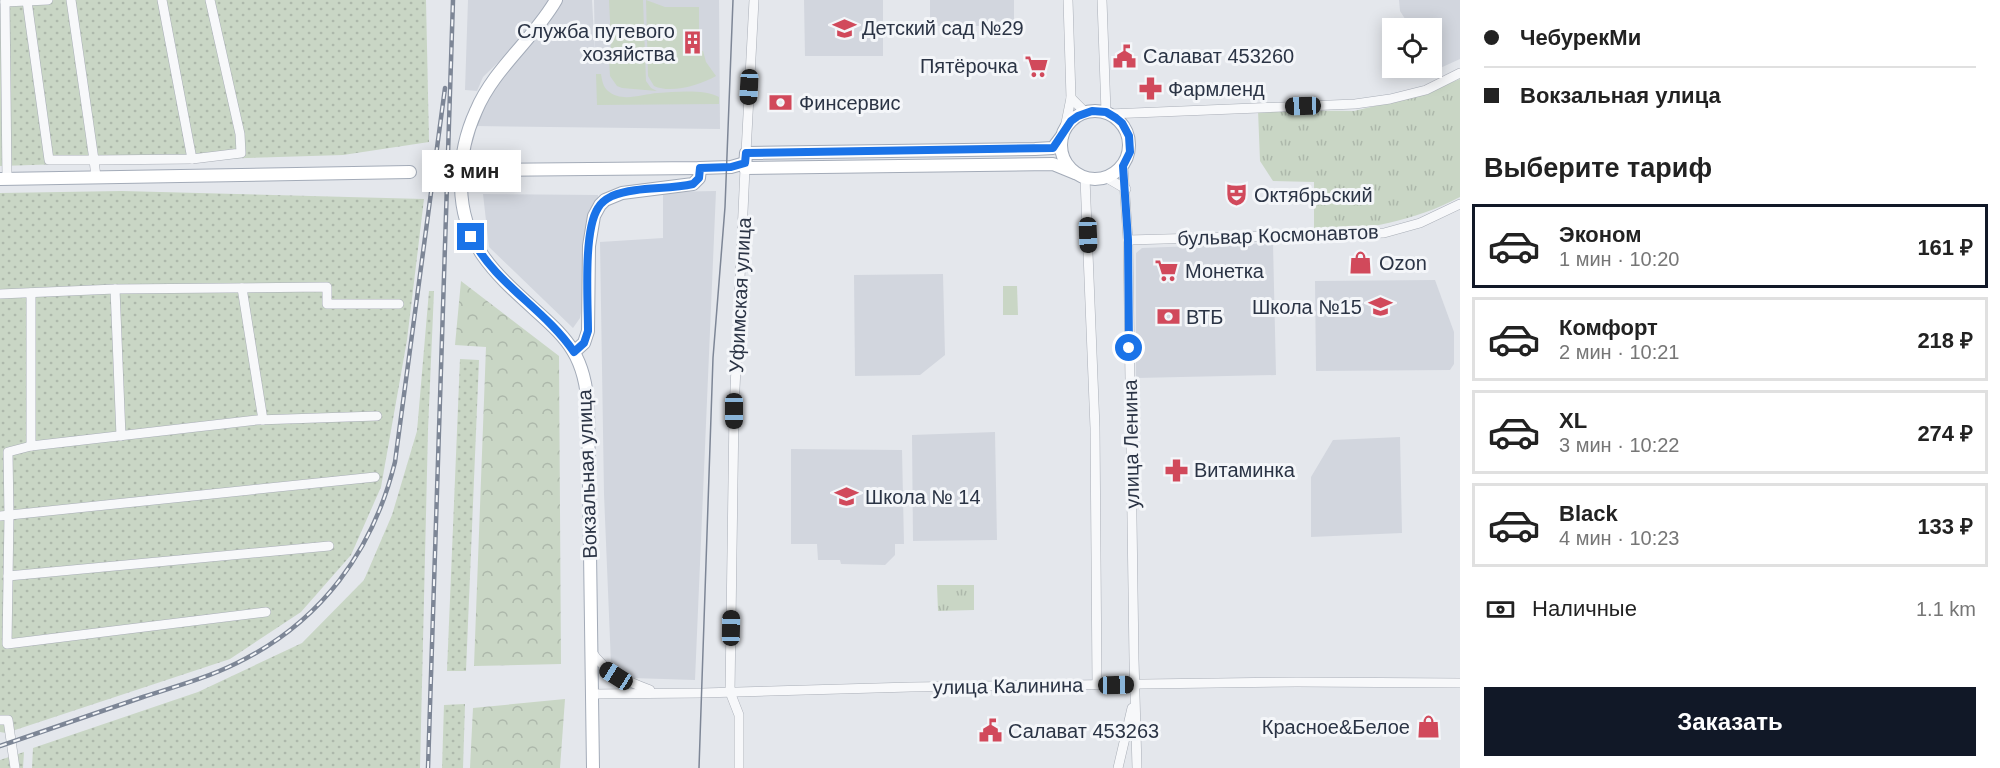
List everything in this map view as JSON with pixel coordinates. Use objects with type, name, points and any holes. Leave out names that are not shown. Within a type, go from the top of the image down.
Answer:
[{"type":"main road","name":"Вокзальная улица","points":[[556,0],[539,25],[495,77],[476,109],[463,147],[461,192],[467,226],[483,258],[504,281],[552,325],[574,352],[583,373],[588,400],[593,768]]},
{"type":"main road","points":[[483,170],[731,167],[746,161],[1053,148],[1071,121],[1086,112],[1108,113],[1122,123],[1129,136],[1130,152],[1123,166],[1107,178],[1096,180],[1080,176],[1053,164],[746,161]]},
{"type":"main road","name":"улица Ленина","points":[[1064,132],[1061,146],[1063,156],[1067,166],[1080,176]]},
{"type":"main road","points":[[574,352],[584,343],[588,331],[589,246],[596,209],[605,200],[621,193],[693,184],[699,178],[700,168]]},
{"type":"main road","points":[[3,179],[410,172]]},
{"type":"street","points":[[3,179],[5,1],[48,0]]},
{"type":"street","points":[[70,0],[96,177]]},
{"type":"street","points":[[162,0],[192,159]]},
{"type":"street","points":[[27,2],[49,160],[192,159],[241,153],[240,134],[210,0]]},
{"type":"street","name":"Уфимская улица","points":[[739,768],[739,715],[730,692],[734,411],[754,0]]},
{"type":"street","name":"улица Ленина","points":[[1064,132],[1071,98],[1068,0]]},
{"type":"street","points":[[1102,0],[1108,113],[1355,104],[1426,90],[1460,73]]},
{"type":"street","points":[[1071,98],[1086,112]]},
{"type":"street","name":"улица Ленина","points":[[1123,166],[1128,240],[1137,768]]},
{"type":"street","name":"улица Ленина","points":[[1080,176],[1095,428],[1097,685]]},
{"type":"street","points":[[1107,178],[1126,189]]},
{"type":"street","name":"бульвар Космонавтов","points":[[1128,240],[1384,233],[1420,223],[1460,204]]},
{"type":"street","points":[[0,294],[116,289],[327,287],[327,304],[399,304]]},
{"type":"street","points":[[242,288],[263,420]]},
{"type":"street","points":[[116,289],[121,436]]},
{"type":"street","points":[[31,293],[31,446]]},
{"type":"street","points":[[266,612],[7,644],[8,576],[4,516],[8,452],[31,446],[263,420],[377,416]]},
{"type":"street","points":[[4,516],[375,477]]},
{"type":"street","points":[[8,576],[329,546]]},
{"type":"street","points":[[591,651],[606,669],[624,680],[655,692]]},
{"type":"street","name":"улица Калинина","points":[[592,694],[1296,682],[1460,683]]},
{"type":"street","name":"улица Ленина","points":[[1118,768],[1131,715],[1134,685]]},
{"type":"street","points":[[0,720],[8,720],[15,768]]},
{"type":"shaded area","points":[[468,0],[548,0],[525,36],[483,77],[477,91],[465,90]]},
{"type":"shaded area","points":[[561,0],[592,0],[595,54],[594,0],[719,0],[720,129],[475,126],[486,96]]},
{"type":"shaded area","name":"Детский сад №29","points":[[804,0],[883,0],[883,56],[805,56]]},
{"type":"shaded area","points":[[930,0],[1014,0],[1014,26],[930,26]]},
{"type":"shaded area","points":[[1399,0],[1460,0],[1460,59],[1442,67],[1442,18],[1405,18],[1400,11]]},
{"type":"shaded area","points":[[716,191],[695,680],[632,678],[611,664],[604,494],[600,242],[663,238],[663,192]]},
{"type":"shaded area","points":[[483,194],[598,195],[597,214],[593,228],[585,229],[585,291],[580,318],[573,328],[489,247]]},
{"type":"shaded area","points":[[1273,243],[1276,375],[1136,378],[1136,253],[1142,248]]},
{"type":"shaded area","points":[[943,274],[945,355],[920,375],[855,376],[854,275]]},
{"type":"shaded area","name":"Школа №15","points":[[1435,280],[1454,332],[1454,364],[1450,370],[1316,371],[1315,281]]},
{"type":"shaded area","points":[[995,432],[997,540],[913,541],[912,435]]},
{"type":"shaded area","points":[[1400,437],[1402,533],[1311,537],[1311,477],[1333,440]]},
{"type":"shaded area","name":"Школа № 14","points":[[791,449],[902,450],[904,544],[895,544],[895,555],[885,565],[841,564],[840,560],[818,560],[817,544],[791,544]]},
{"type":"green space","points":[[0,0],[426,0],[429,142],[343,155],[0,166]]},
{"type":"green space","points":[[609,0],[643,0],[646,81],[651,88],[657,91],[622,88],[617,86],[610,76]]},
{"type":"green space","points":[[646,0],[665,7],[699,7],[699,32],[686,32],[687,51],[703,51],[706,62],[716,76],[677,89],[654,86],[648,76]]},
{"type":"green space","points":[[596,74],[601,74],[608,91],[619,97],[697,92],[719,97],[719,104],[597,105]]},
{"type":"green space","points":[[1460,79],[1460,197],[1443,205],[1389,223],[1314,232],[1314,182],[1273,181],[1260,161],[1258,110],[1354,111],[1417,96]]},
{"type":"green space","points":[[122,191],[424,199],[407,340],[381,487],[351,555],[301,612],[230,659],[6,733],[0,732],[0,193]]},
{"type":"green space","points":[[461,281],[559,356],[561,664],[474,666],[486,347],[455,345]]},
{"type":"green space","points":[[1003,286],[1017,286],[1018,315],[1003,315]]},
{"type":"green space","points":[[429,291],[434,291],[428,430],[420,768],[32,768],[33,748],[198,692],[302,643],[364,580],[392,515],[417,431]]},
{"type":"green space","points":[[460,359],[479,360],[466,671],[447,671]]},
{"type":"green space","points":[[937,585],[974,585],[974,610],[938,611]]},
{"type":"green space","points":[[565,699],[560,768],[470,768],[473,708]]},
{"type":"green space","points":[[465,704],[463,768],[442,768],[444,705]]},
{"type":"green space","points":[[24,752],[23,768],[0,768],[0,760]]},
{"type":"tram line","points":[[699,768],[713,358],[725,207],[733,0]]},
{"type":"railway","points":[[428,768],[453,0]]},
{"type":"railway","points":[[0,746],[190,682],[237,663],[294,627],[318,605],[357,554],[373,525],[395,462],[445,88]]},
{"type":"place","name":"Детский сад №29","points":[[844,28]]},
{"type":"place","name":"Служба путевого хозяйства","points":[[693,42]]},
{"type":"place","name":"Салават 453260","points":[[1125,56]]},
{"type":"place","name":"Пятёрочка","points":[[1036,66]]},
{"type":"place","name":"Фармленд","points":[[1150,89]]},
{"type":"place","name":"Финсервис","points":[[781,103]]},
{"type":"place","name":"Октябрьский","points":[[1236,195]]},
{"type":"place","name":"Ozon","points":[[1361,263]]},
{"type":"place","name":"Монетка","points":[[1167,271]]},
{"type":"place","name":"Школа №15","points":[[1380,307]]},
{"type":"place","name":"ВТБ","points":[[1168,317]]},
{"type":"place","name":"Витаминка","points":[[1176,470]]},
{"type":"place","name":"Школа № 14","points":[[847,497]]},
{"type":"place","name":"Красное&Белое","points":[[1428,727]]},
{"type":"place","name":"Салават 453263","points":[[990,731]]},
{"type":"route","points":[[471,237],[476,248],[492,269],[552,325],[574,352],[584,343],[588,331],[588,264],[591,228],[596,209],[612,196],[633,191],[688,186],[698,181],[700,168],[731,167],[745,163],[746,153],[1053,148],[1065,128],[1078,116],[1092,111],[1106,112],[1122,123],[1129,136],[1130,144],[1130,152],[1123,166],[1128,240],[1129,348]]}]
